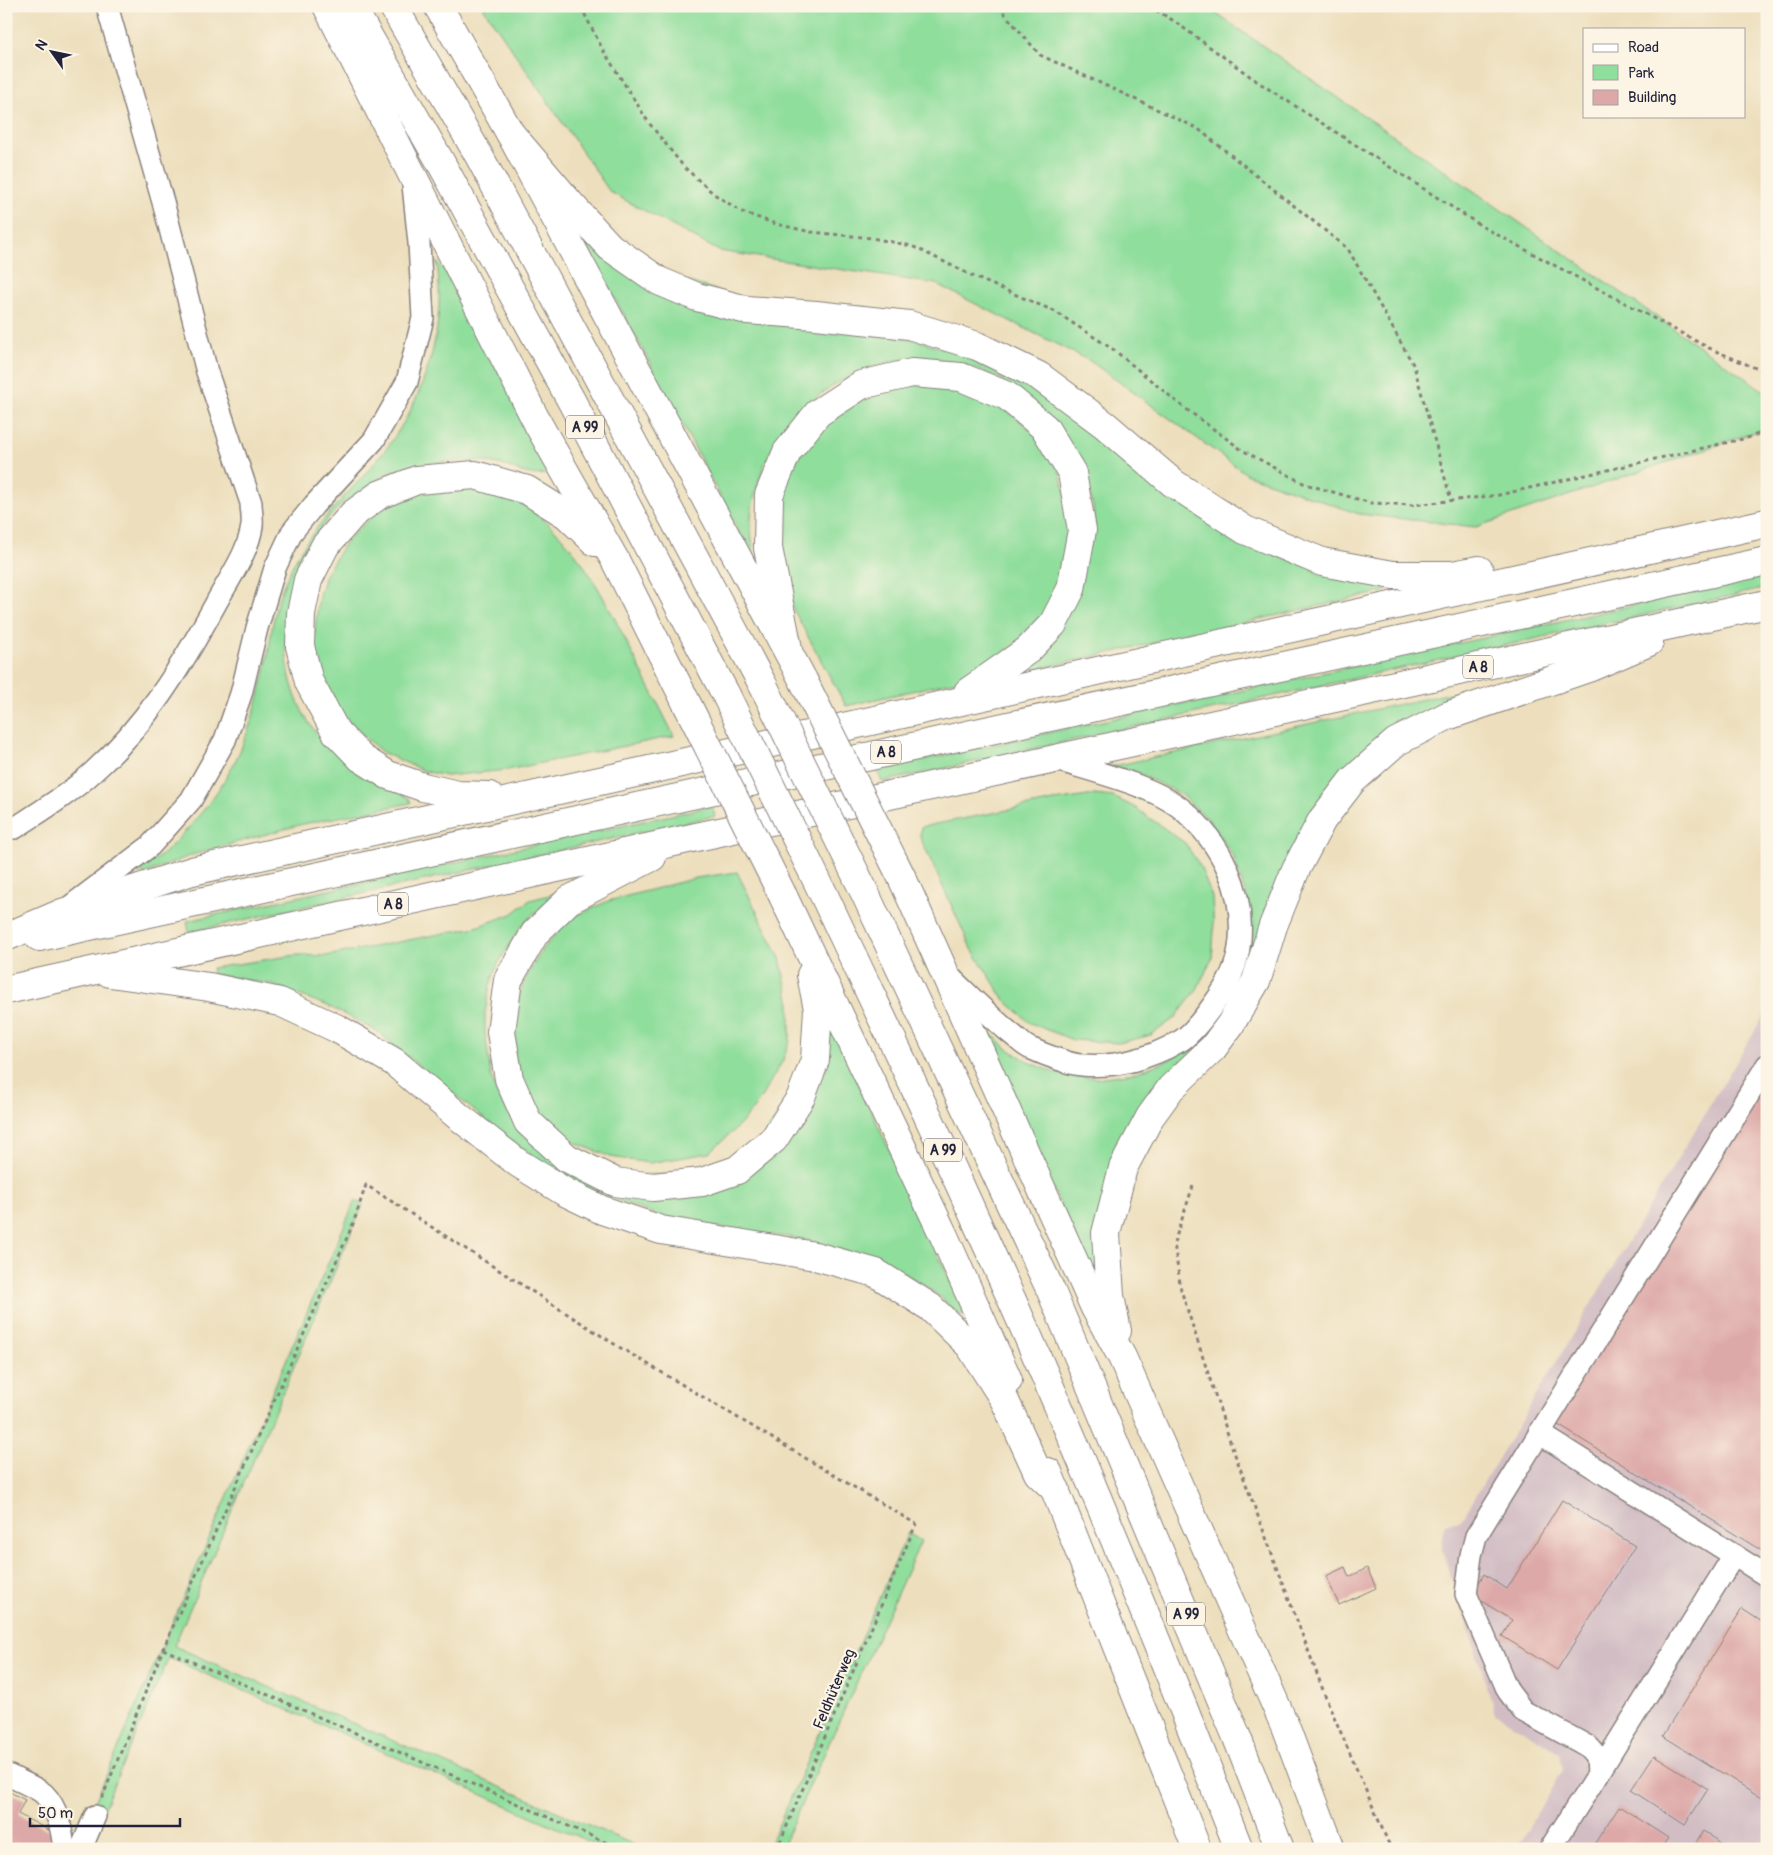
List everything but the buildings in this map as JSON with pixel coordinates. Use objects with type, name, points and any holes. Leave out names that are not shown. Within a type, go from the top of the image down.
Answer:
[{"type":"highway","points":[[328,6],[412,177],[538,424],[615,560],[801,932],[944,1236],[1056,1490],[1197,1849]]},
{"type":"highway","name":"A 99","points":[[351,6],[440,161],[572,402],[726,695],[823,893],[979,1226],[1059,1409],[1176,1687],[1239,1849]]},
{"type":"highway","name":"A 99","points":[[393,6],[478,154],[764,687],[862,887],[1052,1291],[1236,1735],[1280,1849]]},
{"type":"highway","points":[[438,6],[510,133],[788,649],[903,880],[947,974],[1095,1308],[1122,1357],[1285,1726],[1332,1849]]},
{"type":"highway","points":[[510,133],[610,247],[658,281],[696,297],[747,310],[909,325],[977,346],[1039,376],[1105,425],[1173,483],[1245,530],[1322,562],[1392,576],[1452,575],[1512,564],[1535,575]]},
{"type":"highway","points":[[788,649],[768,548],[769,495],[787,452],[818,412],[861,385],[912,373],[961,378],[1008,396],[1044,428],[1072,473],[1082,530],[1071,588],[1053,624],[1028,650],[997,673],[951,702]]},
{"type":"highway","points":[[523,797],[458,795],[423,787],[388,774],[361,758],[336,732],[309,682],[300,646],[301,613],[308,580],[325,546],[353,514],[379,494],[417,480],[475,475],[527,490],[567,515],[615,560]]},
{"type":"highway","points":[[6,937],[62,913],[192,871],[1767,523]]},
{"type":"highway","name":"A 8","points":[[6,944],[1767,560]]},
{"type":"highway","name":"A 8","points":[[6,990],[692,838],[1767,604]]},
{"type":"highway","points":[[1122,1357],[1110,1296],[1106,1233],[1123,1168],[1150,1117],[1171,1088],[1213,1048],[1230,1025],[1256,981],[1273,926],[1296,870],[1322,820],[1352,781],[1396,742],[1447,716],[1591,667],[1703,618]]},
{"type":"highway","points":[[692,838],[569,900],[535,933],[508,980],[501,1032],[508,1079],[528,1122],[567,1158],[615,1182],[653,1187],[702,1182],[737,1170],[774,1139],[801,1097],[815,1060],[818,1009],[801,932]]},
{"type":"highway","points":[[94,971],[209,988],[280,1002],[338,1029],[394,1062],[518,1163],[565,1192],[602,1210],[661,1230],[815,1256],[876,1273],[930,1307],[970,1346],[1004,1401],[1038,1474],[1056,1490]]},
{"type":"street","points":[[14,828],[51,805],[92,774],[131,734],[185,660],[243,554],[252,526],[251,503],[207,372],[163,202],[107,6]]},
{"type":"street","points":[[62,913],[150,846],[191,800],[225,740],[241,694],[257,628],[275,568],[292,532],[314,505],[374,440],[407,382],[423,318],[419,242],[412,177]]},
{"type":"street","points":[[947,974],[997,1023],[1030,1049],[1080,1066],[1115,1065],[1147,1056],[1182,1041],[1208,1012],[1232,974],[1240,941],[1239,907],[1231,876],[1220,853],[1201,828],[1182,809],[1154,793],[1054,759]]},
{"type":"street","points":[[1598,1774],[1597,1756],[1589,1747],[1523,1711],[1508,1691],[1466,1594],[1470,1555],[1476,1536],[1767,1065]]},
{"type":"street","points":[[1539,1434],[1767,1576]]},
{"type":"street","points":[[1550,1849],[1734,1555]]},
{"type":"street","points":[[6,1774],[44,1794],[56,1813],[62,1832],[64,1849]]},
{"type":"street","points":[[81,1849],[95,1816]]},
{"type":"path","points":[[583,6],[585,15],[603,50],[649,123],[684,167],[714,194],[742,212],[776,224],[811,232],[872,238],[912,246],[979,279],[1054,311],[1114,350],[1182,406],[1242,450],[1305,484],[1371,503],[1414,505],[1499,495],[1751,437],[1767,430]]},
{"type":"path","points":[[998,6],[1040,55],[1197,128],[1348,249],[1414,366],[1451,500]]},
{"type":"path","points":[[1149,6],[1174,21],[1258,82],[1483,226],[1709,348],[1767,373]]},
{"type":"path","name":"Feldhüterweg","points":[[163,1649],[353,1224],[366,1186],[619,1347],[916,1524],[777,1849]]},
{"type":"path","points":[[1193,1186],[1174,1243],[1181,1290],[1231,1444],[1326,1698],[1391,1849]]},
{"type":"path","points":[[95,1816],[163,1649],[621,1849]]},
{"type":"shaded area","points":[[1767,1010],[1767,1849],[1516,1849],[1563,1770],[1559,1752],[1495,1713],[1442,1551],[1442,1537],[1445,1524],[1461,1521]]},
{"type":"green space","points":[[482,6],[1205,6],[1767,393],[1767,428],[1476,527],[1359,514],[1248,475],[1090,361],[936,284],[719,251],[610,192]]},
{"type":"green space","points":[[587,242],[599,254],[835,327],[917,340],[959,353],[1022,382],[1044,396],[1095,433],[1155,483],[1383,581],[1386,591],[1024,672],[1022,669],[1094,527],[1093,506],[1087,482],[1002,380],[961,364],[929,358],[909,358],[890,362],[853,375],[814,400],[788,425],[769,455],[756,491],[751,519],[753,558],[584,243]]},
{"type":"green space","points":[[437,262],[444,269],[548,460],[549,467],[545,474],[538,475],[525,473],[501,464],[456,461],[413,466],[383,476],[341,505],[316,535],[302,562],[292,592],[287,622],[286,653],[292,683],[302,711],[319,736],[354,768],[409,798],[411,803],[303,824],[195,854],[146,873],[137,873],[164,853],[186,830],[207,806],[225,780],[240,751],[258,699],[278,602],[284,583],[296,559],[314,531],[389,445],[400,429],[418,394],[431,357],[438,319],[439,283]]},
{"type":"green space","points":[[903,385],[936,385],[971,393],[1005,408],[1034,433],[1059,469],[1071,515],[1064,584],[1042,621],[986,668],[955,681],[846,706],[794,611],[775,535],[785,480],[813,433],[872,393]]},
{"type":"green space","points":[[468,487],[501,494],[519,502],[555,530],[570,547],[596,584],[674,736],[507,770],[446,776],[424,771],[382,752],[344,719],[319,669],[314,638],[319,595],[325,575],[347,540],[380,509],[423,490]]},
{"type":"green space","points":[[1767,576],[1767,588],[882,782],[877,770]]},
{"type":"green space","points":[[1507,681],[1362,760],[1253,958],[1237,991],[1200,1043],[1155,1093],[1098,1288],[976,1018],[986,1030],[1008,1049],[1029,1062],[1058,1074],[1096,1078],[1134,1073],[1169,1060],[1195,1041],[1249,904],[1233,856],[1209,820],[1179,793],[1144,776],[1109,767]]},
{"type":"green space","points":[[1095,795],[1113,797],[1134,807],[1185,843],[1200,866],[1212,897],[1214,931],[1212,959],[1196,991],[1175,1018],[1151,1035],[1119,1043],[1073,1040],[1030,1023],[1004,999],[970,946],[920,837],[921,827],[1054,801]]},
{"type":"green space","points":[[712,806],[715,816],[189,932],[187,921]]},
{"type":"green space","points":[[737,872],[780,958],[790,1004],[790,1041],[782,1062],[757,1104],[740,1125],[709,1153],[649,1163],[611,1157],[578,1144],[549,1125],[526,1090],[514,1057],[517,1003],[523,984],[541,951],[569,919],[608,901],[696,878]]},
{"type":"green space","points":[[557,893],[519,929],[498,964],[490,985],[485,1013],[485,1033],[491,1075],[497,1094],[521,1133],[575,1176],[744,1173],[830,1022],[965,1313],[960,1315],[938,1295],[919,1282],[897,1269],[877,1261],[818,1243],[789,1237],[737,1231],[661,1217],[577,1184],[549,1168],[504,1135],[375,1030],[328,1006],[270,984],[212,974],[212,968],[296,955],[326,956],[476,927],[512,914],[530,900]]},
{"type":"green space","points":[[355,1201],[363,1205],[174,1646],[644,1849],[606,1849],[169,1658],[86,1849],[72,1849],[98,1795]]},
{"type":"green space","points":[[908,1533],[921,1541],[781,1849],[768,1849]]}]
